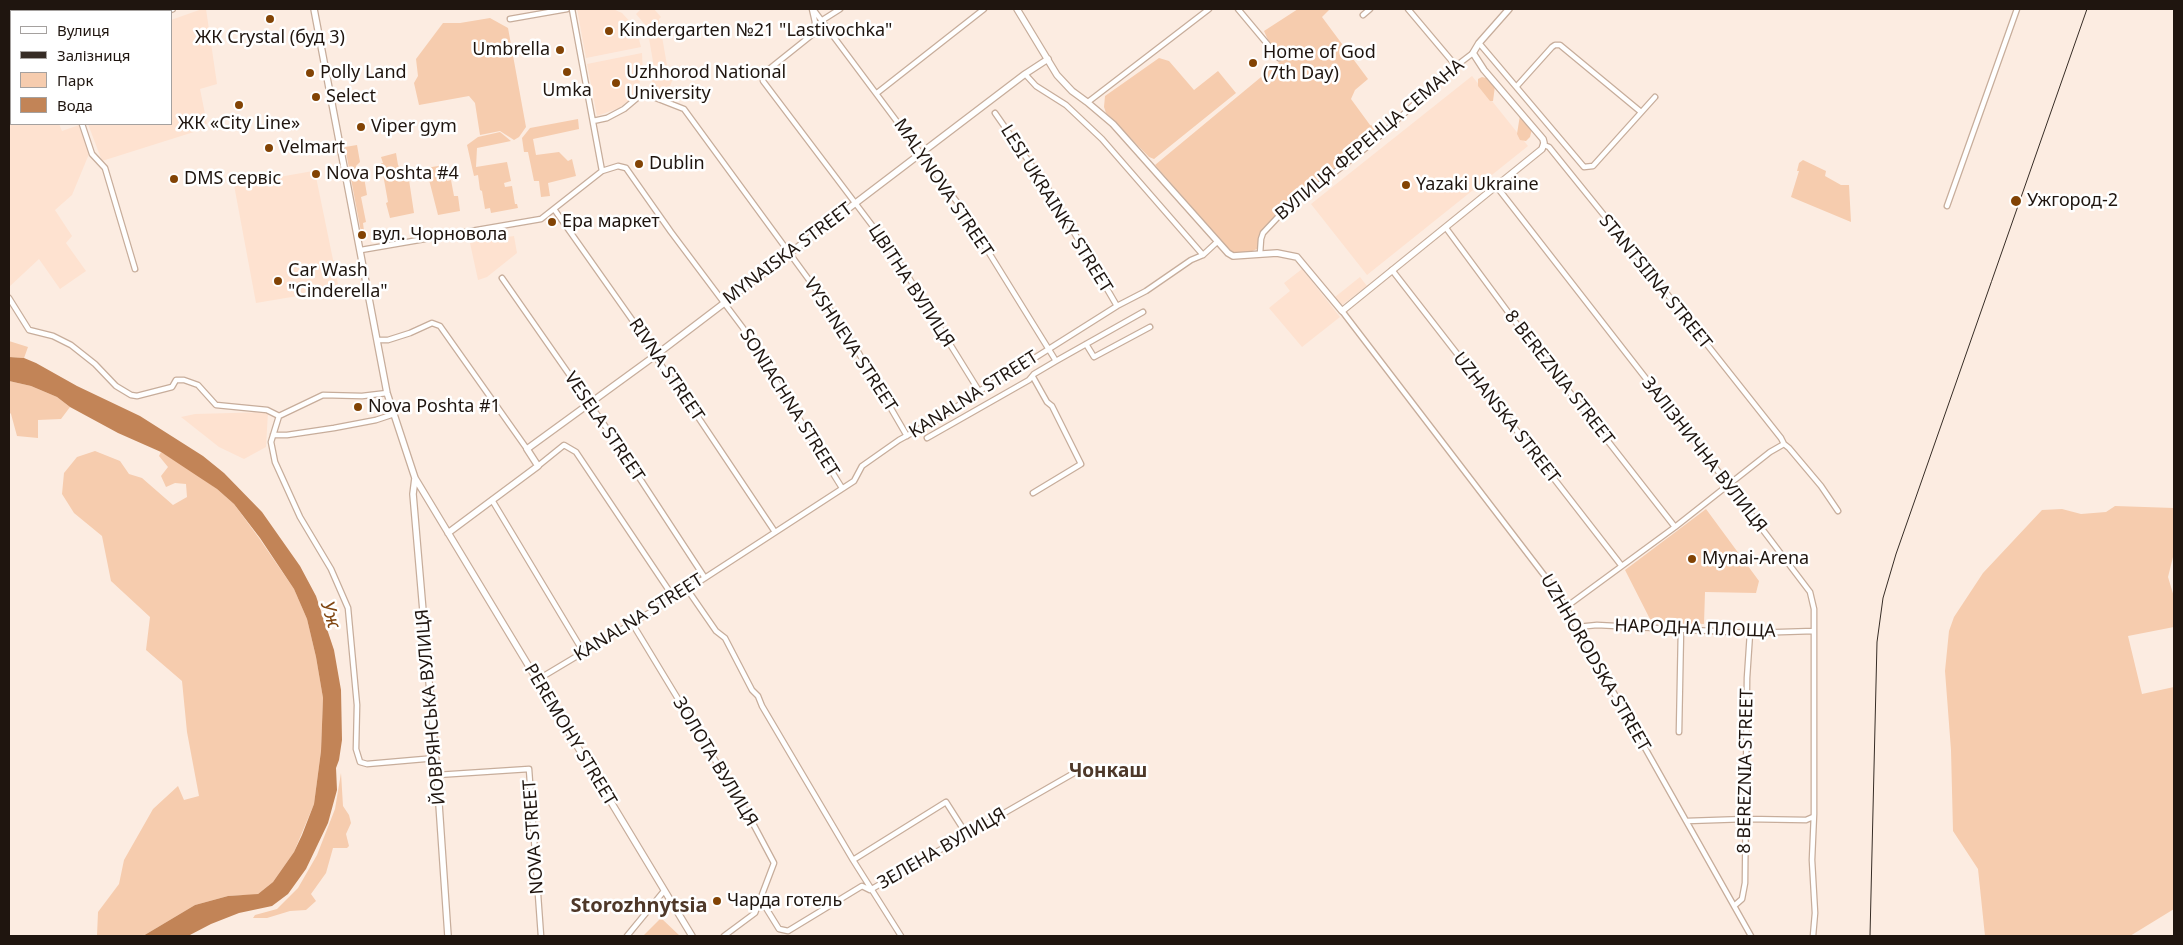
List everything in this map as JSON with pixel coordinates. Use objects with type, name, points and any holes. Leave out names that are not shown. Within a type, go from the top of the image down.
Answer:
[{"type":"street","name":"PEREMOHY STREET","points":[[314,9],[387,393],[415,478],[692,936]]},
{"type":"street","points":[[510,19],[567,9]]},
{"type":"street","points":[[361,250],[540,219],[602,171],[572,9]]},
{"type":"street","points":[[812,9],[815,22],[822,21],[840,9]]},
{"type":"street","name":"MALYNOVA STREET","points":[[812,9],[877,93],[960,206],[1047,350],[1056,361]]},
{"type":"street","points":[[877,93],[984,9]]},
{"type":"street","points":[[1017,9],[1053,70],[1062,81],[1113,124],[1146,159],[1217,242],[1233,256],[1277,253],[1297,256],[1342,311],[1540,152],[1544,145]]},
{"type":"street","points":[[1088,102],[1209,9]]},
{"type":"street","points":[[1238,9],[1279,58]]},
{"type":"street","points":[[1362,15],[1370,9]]},
{"type":"street","points":[[1408,9],[1456,66]]},
{"type":"street","name":"ВУЛИЦЯ ФЕРЕНЦА СЕМАНА","points":[[1260,254],[1261,239],[1278,217],[1372,143],[1456,66],[1473,53],[1479,43],[1509,9]]},
{"type":"street","points":[[1947,206],[2016,9]]},
{"type":"street","name":"ЦВІТНА ВУЛИЦЯ","points":[[815,22],[810,38],[768,70],[764,74],[763,81],[896,257],[979,391]]},
{"type":"street","points":[[1479,43],[1584,167],[1593,166],[1655,97]]},
{"type":"street","points":[[1517,86],[1552,47],[1560,45],[1641,112]]},
{"type":"street","name":"STANTSIINA STREET","points":[[1473,53],[1484,70],[1539,133],[1544,141],[1544,145],[1549,147],[1641,261],[1784,444],[1814,478],[1838,511]]},
{"type":"street","name":"MYNAISKA STREET","points":[[527,449],[656,355],[1025,74],[1048,59]]},
{"type":"street","points":[[1025,74],[1036,86],[1066,105],[1096,133],[1203,255]]},
{"type":"street","name":"VYSHNEVA STREET","points":[[593,121],[607,118],[624,109],[643,93],[684,109],[857,350],[907,436]]},
{"type":"street","name":"LESI UKRAINKY STREET","points":[[995,113],[1051,193],[1117,306]]},
{"type":"street","points":[[82,125],[92,154],[105,168],[134,269]]},
{"type":"street","name":"SONIACHNA STREET","points":[[602,171],[618,166],[626,168],[743,328],[842,488]]},
{"type":"street","name":"ЗАЛІЗНИЧНА ВУЛИЦЯ","points":[[1497,187],[1810,592],[1814,609],[1813,936]]},
{"type":"street","name":"RIVNA STREET","points":[[554,209],[656,355],[775,532]]},
{"type":"street","name":"8 BEREZNIA STREET","points":[[1446,228],[1525,335],[1675,527]]},
{"type":"street","name":"KANALNA STREET","points":[[537,680],[674,598],[854,481],[862,466],[907,436],[1117,306],[1146,291],[1191,260],[1203,255],[1217,242]]},
{"type":"street","name":"UZHANSKA STREET","points":[[1392,270],[1621,565]]},
{"type":"street","name":"VESELA STREET","points":[[502,278],[705,578]]},
{"type":"street","points":[[9,298],[29,330],[53,336],[72,345],[127,394],[137,396],[172,387],[176,380],[184,380],[198,385],[214,404],[267,410],[279,416]]},
{"type":"street","name":"UZHHORODSKA STREET","points":[[1342,311],[1566,606],[1628,720],[1687,820],[1751,936]]},
{"type":"street","points":[[928,438],[1033,377],[1034,374],[1056,361],[1143,312]]},
{"type":"street","points":[[378,340],[388,340],[432,323],[440,326],[538,466]]},
{"type":"street","points":[[1086,344],[1094,357],[1150,326]]},
{"type":"street","points":[[1033,377],[1056,412],[1081,464],[1033,493]]},
{"type":"street","points":[[387,393],[378,396],[323,395],[279,416],[273,435],[271,451],[274,462],[300,516],[332,569],[348,608],[354,656],[357,705],[356,749],[360,762],[367,764],[436,758]]},
{"type":"street","points":[[273,435],[287,436],[334,428],[376,420],[394,414]]},
{"type":"street","points":[[1566,606],[1675,527],[1770,452],[1784,444]]},
{"type":"street","points":[[448,533],[564,445],[576,452],[674,598]]},
{"type":"street","name":"ЙОВРЯНСЬКА ВУЛИЦЯ","points":[[415,478],[413,494],[438,775],[448,936]]},
{"type":"street","points":[[492,500],[584,653]]},
{"type":"street","points":[[687,589],[716,631],[725,638],[752,690],[758,696],[762,706],[853,860],[901,936]]},
{"type":"street","name":"ЗОЛОТА ВУЛИЦЯ","points":[[632,624],[749,816],[774,863],[759,905]]},
{"type":"street","name":"НАРОДНА ПЛОЩА","points":[[1578,627],[1597,625],[1750,633],[1814,632]]},
{"type":"street","points":[[1679,732],[1680,629]]},
{"type":"street","name":"8 BEREZNIA STREET","points":[[1734,906],[1742,899],[1744,892],[1747,678],[1750,633]]},
{"type":"street","name":"NOVA STREET","points":[[438,775],[528,769],[541,936]]},
{"type":"street","name":"ЗЕЛЕНА ВУЛИЦЯ","points":[[759,905],[766,908],[779,929],[784,932],[862,886],[870,890],[872,889],[1081,769]]},
{"type":"street","points":[[853,860],[946,802],[967,835]]},
{"type":"street","points":[[1687,820],[1806,820],[1813,818]]},
{"type":"street","points":[[627,936],[664,891]]},
{"type":"street","points":[[724,936],[749,919],[759,905]]},
{"type":"shaded area","points":[[206,9],[217,84],[200,89],[207,124],[197,127],[197,131],[102,161],[88,125],[172,125],[172,20]]},
{"type":"shaded area","name":"Kindergarten №21 \"Lastivochka\"","points":[[577,9],[613,9],[622,13],[636,28],[641,47],[586,58]]},
{"type":"shaded area","name":"Uzhhorod National University","points":[[641,9],[654,9],[661,17],[659,19],[669,77],[673,78],[666,97],[649,91],[655,73],[647,27],[636,14]]},
{"type":"shaded area","name":"Uzhhorod National University","points":[[642,53],[643,74],[634,96],[619,108],[597,116],[587,64]]},
{"type":"shaded area","name":"Yazaki Ukraine","points":[[1472,76],[1528,146],[1367,275],[1311,204]]},
{"type":"shaded area","points":[[9,100],[10,125],[59,125],[62,131],[79,125],[89,154],[72,195],[55,210],[72,236],[66,243],[86,271],[60,289],[39,259],[9,287]]},
{"type":"shaded area","points":[[317,168],[315,172],[339,289],[256,303],[234,185],[313,171],[313,169]]},
{"type":"shaded area","points":[[514,236],[517,253],[487,277],[478,280],[470,243]]},
{"type":"shaded area","points":[[1302,269],[1340,317],[1302,347],[1269,308],[1290,291],[1284,283]]},
{"type":"shaded area","points":[[1360,277],[1367,286],[1342,305],[1335,297]]},
{"type":"shaded area","points":[[268,412],[266,447],[244,459],[219,447],[181,417],[195,414]]},
{"type":"green space","points":[[1298,9],[1330,9],[1322,17],[1368,79],[1355,90],[1351,99],[1370,125],[1384,129],[1262,232],[1257,249],[1248,253],[1231,252],[1155,165],[1284,58],[1268,40],[1264,31]]},
{"type":"green space","points":[[490,18],[508,28],[526,127],[519,137],[514,140],[500,131],[480,135],[475,103],[469,96],[419,105],[414,83],[418,76],[416,59],[443,23],[460,23]]},
{"type":"green space","points":[[1159,58],[1169,61],[1194,90],[1218,71],[1236,93],[1154,159],[1149,157],[1106,113],[1104,107],[1105,96]]},
{"type":"green space","points":[[1482,77],[1490,79],[1495,86],[1493,101],[1490,101],[1478,86],[1478,79]]},
{"type":"green space","points":[[1520,115],[1532,129],[1530,137],[1526,141],[1520,140],[1517,134]]},
{"type":"green space","points":[[578,119],[579,129],[533,139],[536,155],[559,152],[568,161],[572,159],[576,176],[548,183],[550,196],[541,197],[539,181],[534,181],[528,152],[524,152],[522,138],[530,128]]},
{"type":"green space","points":[[500,132],[511,141],[477,148],[476,167],[507,162],[511,181],[504,183],[505,187],[512,186],[515,204],[517,204],[518,208],[491,213],[490,208],[485,209],[478,175],[474,176],[467,145],[478,137]]},
{"type":"green space","points":[[357,145],[360,162],[356,166],[358,177],[364,177],[367,195],[361,197],[366,222],[363,223],[364,231],[361,232],[345,147]]},
{"type":"green space","points":[[396,153],[398,165],[409,180],[414,213],[390,218],[386,203],[388,202],[381,157]]},
{"type":"green space","points":[[1803,160],[1826,171],[1825,176],[1841,185],[1849,185],[1851,222],[1791,197],[1799,171],[1797,171],[1799,163]]},
{"type":"green space","points":[[444,165],[447,181],[451,180],[454,196],[458,196],[460,211],[438,215],[426,168]]},
{"type":"green space","points":[[9,341],[28,347],[24,358],[9,357]]},
{"type":"green space","points":[[9,381],[31,386],[57,397],[70,407],[61,419],[38,420],[38,438],[17,436],[9,412]]},
{"type":"green space","points":[[95,451],[120,461],[129,474],[142,478],[173,505],[187,497],[186,484],[175,483],[166,487],[161,476],[168,467],[159,456],[161,452],[192,471],[234,504],[294,589],[307,619],[323,698],[321,751],[314,804],[294,852],[273,882],[258,894],[251,896],[228,896],[195,905],[143,936],[97,936],[98,912],[119,884],[124,860],[153,809],[178,786],[184,800],[199,796],[187,732],[182,681],[146,650],[150,617],[111,581],[102,536],[74,513],[62,494],[64,473],[77,457]]},
{"type":"green space","points":[[2115,506],[2174,508],[2174,553],[2168,577],[2174,597],[2174,627],[2128,636],[2142,694],[2174,687],[2174,909],[2130,936],[1985,936],[1978,869],[1953,831],[1951,750],[1945,671],[1949,631],[1954,617],[1983,573],[2042,510],[2062,509],[2081,514],[2106,512]]},
{"type":"green space","name":"Mynai-Arena","points":[[1706,509],[1759,581],[1756,593],[1705,592],[1704,624],[1652,623],[1625,570]]},
{"type":"green space","points":[[341,773],[343,806],[349,815],[351,823],[346,834],[349,846],[347,848],[333,848],[326,873],[311,894],[316,901],[306,910],[290,911],[267,918],[253,918],[255,915],[277,909],[298,888],[317,855],[335,809]]},
{"type":"green space","points":[[661,918],[680,936],[643,936]]},
{"type":"water","points":[[9,357],[24,358],[36,363],[77,386],[140,416],[203,456],[224,473],[262,512],[300,566],[316,596],[334,650],[341,690],[342,740],[336,768],[337,790],[328,823],[306,869],[288,894],[272,906],[239,913],[188,936],[143,936],[195,905],[228,896],[258,894],[273,882],[294,852],[302,835],[314,804],[321,751],[323,698],[307,619],[294,589],[260,538],[234,504],[217,489],[161,452],[118,433],[70,407],[57,397],[31,386],[9,381]]},
{"type":"railway","points":[[1870,936],[1877,642],[1883,598],[1896,554],[2087,9]]},
{"type":"place","name":"ЖК Crystal (буд 3)","points":[[270,19]]},
{"type":"place","name":"Kindergarten №21 \"Lastivochka\"","points":[[609,31]]},
{"type":"place","name":"Umbrella","points":[[560,50]]},
{"type":"place","name":"Home of God (7th Day)","points":[[1253,63]]},
{"type":"place","name":"Umka","points":[[567,72]]},
{"type":"place","name":"Polly Land","points":[[310,73]]},
{"type":"place","name":"Uzhhorod National University","points":[[616,83]]},
{"type":"place","name":"Select","points":[[316,97]]},
{"type":"place","name":"ЖК «City Line»","points":[[239,105]]},
{"type":"place","name":"Viper gym","points":[[361,127]]},
{"type":"place","name":"Velmart","points":[[269,148]]},
{"type":"place","name":"Dublin","points":[[639,164]]},
{"type":"place","name":"Nova Poshta #4","points":[[316,174]]},
{"type":"place","name":"DMS сервіс","points":[[174,179]]},
{"type":"place","name":"Yazaki Ukraine","points":[[1406,185]]},
{"type":"place","name":"Ужгород-2","points":[[2016,201]]},
{"type":"place","name":"Ера маркет","points":[[552,222]]},
{"type":"place","name":"вул. Чорновола","points":[[362,235]]},
{"type":"place","name":"Car Wash \"Cinderella\"","points":[[278,281]]},
{"type":"place","name":"Nova Poshta #1","points":[[358,407]]},
{"type":"place","name":"Mynai-Arena","points":[[1692,559]]},
{"type":"place","name":"Чарда готель","points":[[717,901]]},
{"type":"district","name":"Чонкаш","points":[[1108,772]]},
{"type":"district","name":"Storozhnytsia","points":[[639,906]]},
{"type":"water label","name":"Уж","points":[[330,615]]}]
